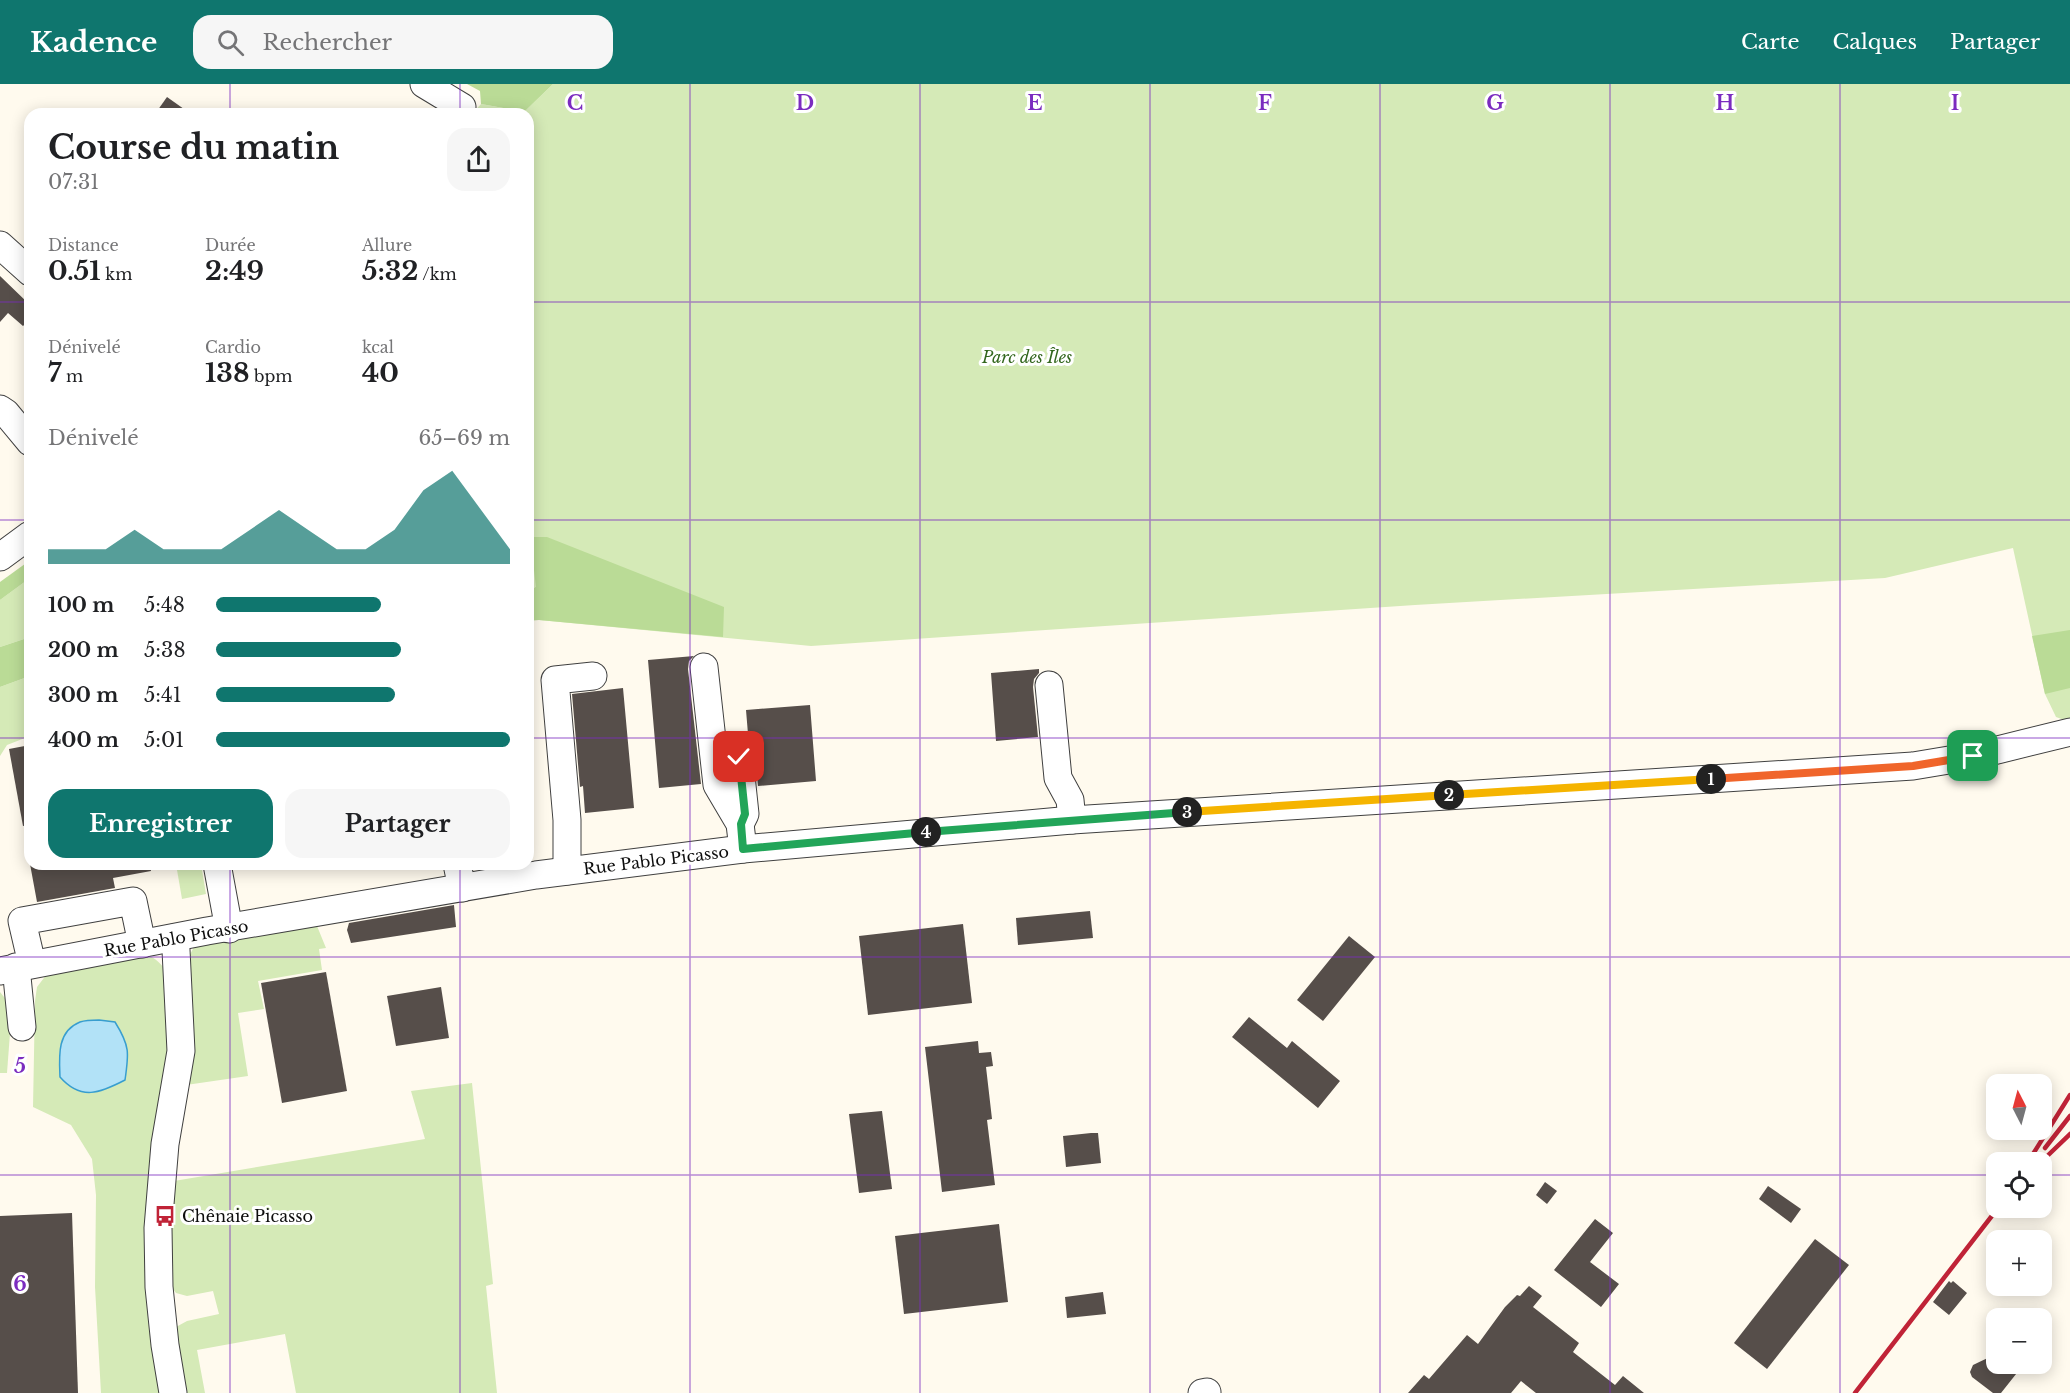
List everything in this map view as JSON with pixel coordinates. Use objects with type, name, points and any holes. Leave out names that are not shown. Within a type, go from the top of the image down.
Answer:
[{"type":"street","points":[[0,245],[24,267]]},
{"type":"street","points":[[0,409],[6,412],[24,434]]},
{"type":"street","points":[[0,557],[24,539]]},
{"type":"street","points":[[704,667],[717,785],[742,837]]},
{"type":"street","points":[[567,871],[567,820],[555,680],[593,676]]},
{"type":"street","points":[[1049,685],[1058,778],[1070,800],[1072,820]]},
{"type":"street","name":"Rue Pablo Picasso","points":[[16,967],[229,928],[460,876],[567,871],[742,837],[1072,820],[1913,766],[1973,756],[2070,732]]},
{"type":"street","points":[[739,757],[745,814],[742,837]]},
{"type":"street","points":[[219,870],[229,928]]},
{"type":"street","points":[[22,1027],[11,923],[133,901],[142,944]]},
{"type":"street","points":[[172,1393],[159,1287],[158,1228],[165,1144],[181,1051],[176,950],[173,938]]},
{"type":"green space","points":[[467,84],[553,84],[528,108],[503,108],[481,104],[480,91]]},
{"type":"green space","name":"Parc des Îles","points":[[553,84],[2070,84],[2070,722],[2056,717],[2045,694],[2013,548],[1885,578],[1415,605],[811,646],[539,620],[534,587],[534,108],[528,108]]},
{"type":"green space","points":[[481,104],[503,108],[477,108]]},
{"type":"green space","points":[[534,537],[547,537],[724,607],[723,637],[534,620],[534,588],[536,587]]},
{"type":"green space","points":[[24,565],[24,582],[0,600],[0,582]]},
{"type":"green space","points":[[24,582],[24,639],[0,647],[0,600]]},
{"type":"green space","points":[[2070,630],[2070,688],[2045,694],[2032,636]]},
{"type":"green space","points":[[24,639],[24,678],[0,687],[0,647]]},
{"type":"green space","points":[[24,678],[24,738],[7,745],[0,756],[0,687]]},
{"type":"green space","points":[[177,870],[202,870],[206,894],[182,899]]},
{"type":"green space","points":[[301,923],[317,926],[326,948],[319,949],[322,970],[258,981],[264,1009],[238,1013],[248,1076],[186,1085],[186,962],[194,947],[207,940]]},
{"type":"green space","points":[[147,954],[162,965],[170,982],[163,1393],[101,1393],[95,1287],[96,1195],[92,1159],[71,1125],[33,1107],[35,1001],[37,987],[47,974]]},
{"type":"green space","points":[[0,992],[12,1007],[7,1073],[0,1073]]},
{"type":"green space","points":[[472,1083],[493,1284],[486,1286],[497,1393],[296,1393],[285,1334],[197,1350],[205,1393],[182,1393],[176,1327],[187,1321],[219,1314],[213,1291],[187,1296],[176,1293],[167,1281],[168,1182],[425,1139],[411,1091]]},
{"type":"water","points":[[82,1021],[115,1022],[123,1037],[128,1056],[125,1080],[99,1091],[83,1092],[68,1085],[60,1077],[61,1045],[67,1031],[72,1026]]},
{"type":"building","points":[[167,97],[183,108],[159,108]]},
{"type":"building","points":[[0,276],[24,299],[24,325],[8,313],[0,322]]},
{"type":"building","points":[[694,656],[689,661],[688,669],[701,784],[659,788],[648,660]]},
{"type":"building","points":[[1039,669],[1033,687],[1038,737],[996,741],[991,673]]},
{"type":"building","points":[[623,688],[634,808],[585,813],[583,786],[580,787],[572,694]]},
{"type":"building","points":[[810,705],[816,781],[758,786],[755,755],[749,746],[746,710]]},
{"type":"building","points":[[24,746],[24,826],[23,826],[9,749]]},
{"type":"building","points":[[31,870],[151,870],[113,878],[115,888],[37,902]]},
{"type":"building","points":[[454,905],[456,927],[351,943],[347,930],[349,923]]},
{"type":"building","points":[[1090,911],[1093,938],[1018,945],[1016,918]]},
{"type":"building","points":[[963,924],[972,1003],[868,1015],[859,936]]},
{"type":"building","points":[[1349,936],[1375,957],[1323,1021],[1297,1000]]},
{"type":"building","points":[[326,972],[347,1091],[282,1103],[261,983]]},
{"type":"building","points":[[441,987],[449,1038],[396,1046],[387,996]]},
{"type":"building","points":[[1249,1017],[1287,1048],[1292,1041],[1340,1081],[1318,1108],[1232,1037]]},
{"type":"building","points":[[978,1041],[979,1053],[991,1052],[993,1066],[986,1067],[992,1119],[987,1120],[995,1185],[942,1192],[925,1047]]},
{"type":"building","points":[[882,1111],[892,1189],[859,1193],[849,1114]]},
{"type":"building","points":[[1098,1133],[1101,1163],[1066,1167],[1063,1136]]},
{"type":"building","points":[[1545,1182],[1557,1191],[1547,1204],[1536,1195]]},
{"type":"building","points":[[1768,1186],[1801,1209],[1791,1223],[1759,1199]]},
{"type":"building","points":[[72,1213],[78,1393],[0,1393],[0,1216]]},
{"type":"building","points":[[1595,1219],[1613,1233],[1590,1262],[1619,1284],[1601,1307],[1554,1270]]},
{"type":"building","points":[[999,1224],[1008,1302],[904,1314],[895,1236]]},
{"type":"building","points":[[1815,1239],[1849,1265],[1767,1369],[1734,1343]]},
{"type":"building","points":[[1949,1281],[1951,1283],[1953,1281],[1967,1293],[1949,1315],[1933,1302]]},
{"type":"building","points":[[1529,1286],[1542,1296],[1533,1307],[1579,1343],[1573,1352],[1615,1385],[1623,1376],[1644,1393],[1536,1393],[1521,1381],[1511,1393],[1408,1393],[1424,1375],[1429,1379],[1467,1335],[1478,1344],[1505,1307]]},
{"type":"building","points":[[1103,1292],[1106,1314],[1067,1318],[1065,1297]]},
{"type":"building","points":[[1986,1359],[1986,1374],[2016,1374],[2001,1393],[1993,1393],[1972,1377],[1970,1372],[1973,1365]]},
{"type":"railway","points":[[2034,1152],[2070,1095]]},
{"type":"railway","points":[[2045,1148],[2070,1116]]},
{"type":"railway","points":[[2051,1152],[2070,1134]]},
{"type":"railway","points":[[1855,1393],[1990,1218]]},
{"type":"place","name":"Chênaie Picasso","points":[[165,1216]]},
{"type":"route","points":[[739,757],[745,814],[741,824],[743,849],[1072,820],[1913,766],[1973,756]]}]
